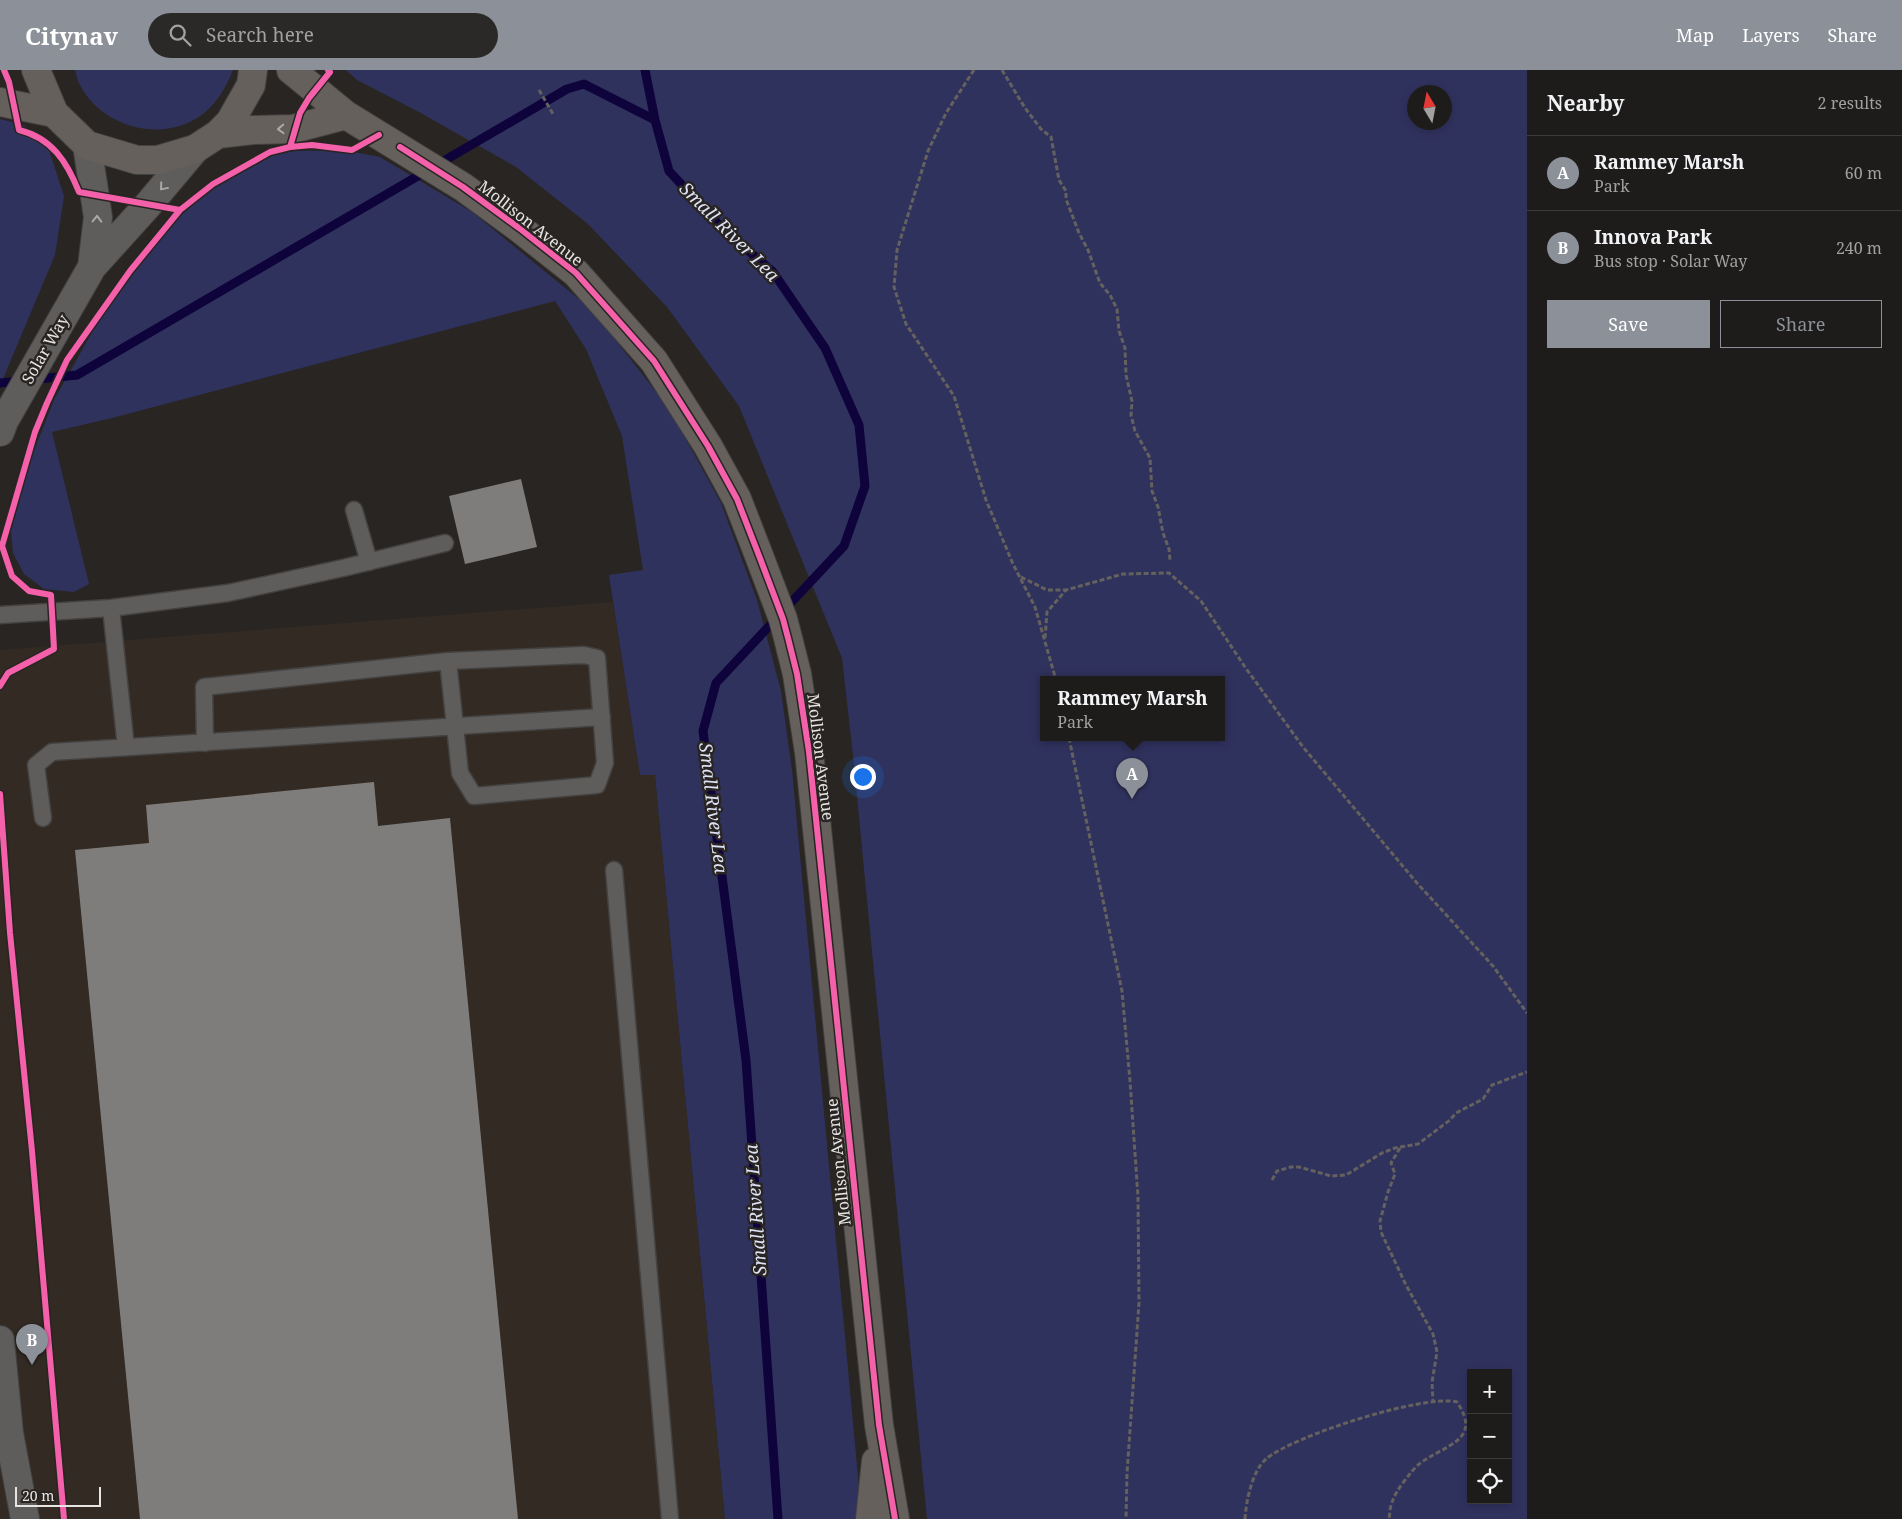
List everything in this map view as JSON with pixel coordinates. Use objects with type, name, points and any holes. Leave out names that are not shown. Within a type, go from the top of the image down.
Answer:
[{"type":"main road","points":[[36,70],[54,114],[87,145],[137,160],[158,160],[194,149],[218,134],[230,122],[251,85],[253,70]]},
{"type":"main road","name":"Mollison Avenue","points":[[291,70],[346,115],[463,188],[519,228],[576,273],[654,361],[708,446],[736,499],[774,595],[797,674],[809,752],[879,1424],[895,1519]]},
{"type":"main road","points":[[0,102],[54,114]]},
{"type":"main road","points":[[218,134],[253,130],[293,129],[346,115]]},
{"type":"main road","name":"Mollison Avenue","points":[[870,1519],[879,1424]]},
{"type":"street","name":"Solar Way","points":[[87,145],[98,217],[92,267]]},
{"type":"street","name":"Solar Way","points":[[0,432],[4,421],[92,267],[148,205],[194,149]]},
{"type":"street","points":[[0,1340],[4,1434],[25,1519]]},
{"type":"lane","points":[[354,510],[369,562]]},
{"type":"lane","points":[[0,615],[111,608],[228,593],[445,543]]},
{"type":"lane","points":[[111,608],[126,747]]},
{"type":"lane","points":[[205,742],[204,686],[448,661],[584,655],[598,658],[605,763],[597,785],[474,796],[460,773],[448,661]]},
{"type":"lane","points":[[43,818],[36,765],[52,752],[602,717]]},
{"type":"lane","points":[[614,870],[670,1519]]},
{"type":"path","points":[[974,70],[946,113],[928,150],[897,250],[894,287],[906,324],[954,396],[986,500],[1035,607],[1055,676]]},
{"type":"path","points":[[1002,70],[1041,129],[1050,137],[1059,180],[1066,191],[1066,199],[1079,233],[1088,250],[1100,283],[1110,295],[1117,309],[1119,332],[1126,348],[1126,375],[1130,387],[1131,415],[1134,431],[1150,458],[1152,491],[1158,506],[1170,560]]},
{"type":"path","points":[[539,90],[552,114]]},
{"type":"path","points":[[1020,577],[1047,590],[1066,590],[1123,574],[1169,573],[1202,601],[1245,667],[1303,747],[1417,883],[1493,966],[1527,1013]]},
{"type":"path","points":[[1045,638],[1047,612],[1066,590]]},
{"type":"path","points":[[1070,741],[1122,990],[1130,1081],[1138,1197],[1139,1302],[1127,1473],[1126,1519]]},
{"type":"path","points":[[1272,1180],[1277,1171],[1291,1167],[1299,1167],[1331,1176],[1346,1175],[1382,1153],[1395,1148],[1418,1144],[1456,1113],[1483,1099],[1492,1085],[1527,1072]]},
{"type":"path","points":[[1400,1148],[1391,1163],[1395,1174],[1380,1221],[1382,1232],[1406,1285],[1434,1334],[1437,1352],[1432,1382],[1433,1402]]},
{"type":"path","points":[[1245,1519],[1246,1506],[1254,1479],[1265,1460],[1286,1448],[1331,1429],[1392,1409],[1444,1400],[1457,1402],[1464,1412],[1466,1426],[1463,1437],[1457,1443],[1418,1466],[1393,1499],[1389,1519]]},
{"type":"shaded area","points":[[75,70],[233,70],[221,94],[203,114],[187,123],[170,128],[153,129],[135,127],[118,121],[103,112],[90,100],[78,82]]},
{"type":"shaded area","points":[[346,70],[1527,70],[1527,1519],[927,1519],[842,658],[739,406],[667,307],[588,224],[516,167],[419,112],[357,80]]},
{"type":"shaded area","points":[[0,119],[23,125],[47,144],[64,196],[55,255],[0,386]]},
{"type":"shaded area","points":[[343,150],[380,157],[472,212],[591,309],[668,407],[721,503],[757,600],[781,691],[792,770],[862,1519],[725,1519],[655,775],[640,775],[609,575],[643,570],[622,436],[586,349],[555,301],[112,418],[52,432],[89,584],[74,592],[44,589],[24,574],[13,553],[11,531],[30,461],[54,400],[95,327],[165,230],[220,180],[253,160],[295,151]]},
{"type":"shaded area","points":[[613,602],[640,775],[655,775],[725,1519],[0,1519],[0,650]]},
{"type":"building","points":[[521,479],[537,547],[465,564],[449,496]]},
{"type":"building","points":[[374,782],[378,826],[450,818],[518,1519],[140,1519],[75,850],[149,843],[146,805]]},
{"type":"waterway","name":"Small River Lea","points":[[645,70],[655,120],[669,171],[721,227],[773,272],[825,348],[859,425],[865,486],[844,546],[716,683],[703,731],[746,1060],[778,1519]]},
{"type":"waterway","points":[[0,383],[77,375],[567,89],[584,84],[655,120]]},
{"type":"cycle path","points":[[4,70],[9,82],[19,130],[41,139],[57,153],[69,171],[79,192],[180,210]]},
{"type":"cycle path","points":[[290,147],[300,113],[309,98],[330,72],[328,70]]},
{"type":"cycle path","points":[[0,686],[8,673],[54,649],[51,595],[29,591],[12,576],[2,546],[35,432],[67,360],[130,271],[180,210],[213,184],[270,152],[290,147],[312,145],[352,150],[379,135]]},
{"type":"cycle path","points":[[400,147],[463,187],[576,273],[654,361],[708,446],[737,499],[783,619],[797,674],[809,752],[879,1425],[895,1519]]},
{"type":"cycle path","points":[[0,794],[10,933],[32,1151],[64,1519]]},
{"type":"place","name":"Rammey Marsh","points":[[1132,799]]},
{"type":"place","name":"Innova Park","points":[[32,1365]]}]
